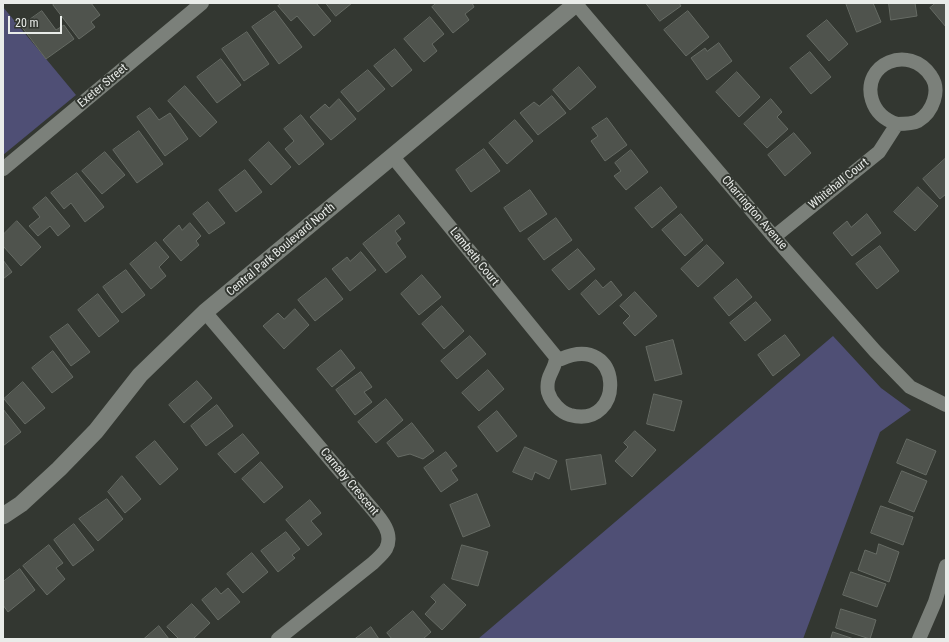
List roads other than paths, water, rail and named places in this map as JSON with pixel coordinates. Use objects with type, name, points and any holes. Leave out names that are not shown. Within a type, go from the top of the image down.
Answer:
[{"type":"street","name":"Exeter Street","points":[[3,169],[202,3]]},
{"type":"street","name":"Central Park Boulevard North","points":[[3,516],[21,504],[59,469],[96,431],[140,376],[205,312],[393,157],[576,3]]},
{"type":"street","name":"Charrington Avenue","points":[[576,3],[774,237],[875,351],[910,387],[946,406]]},
{"type":"street","points":[[892,60],[911,60],[926,69],[933,79],[936,90],[934,101],[927,114],[918,121],[909,124],[897,124],[880,116],[874,107],[870,94],[871,83],[881,67],[892,60]]},
{"type":"street","name":"Whitehall Court","points":[[774,237],[879,152],[897,124]]},
{"type":"street","name":"Lambeth Court","points":[[393,157],[556,357]]},
{"type":"street","name":"Carnaby Crescent","points":[[205,312],[368,504],[384,524],[388,537],[386,549],[373,563],[278,639]]},
{"type":"street","points":[[582,353],[591,355],[601,361],[611,378],[611,386],[609,397],[600,409],[590,415],[577,417],[566,414],[552,401],[548,392],[548,381],[550,373],[556,364],[556,357],[562,359],[572,354],[582,353]]},
{"type":"street","points":[[919,639],[941,604],[946,566]]}]
